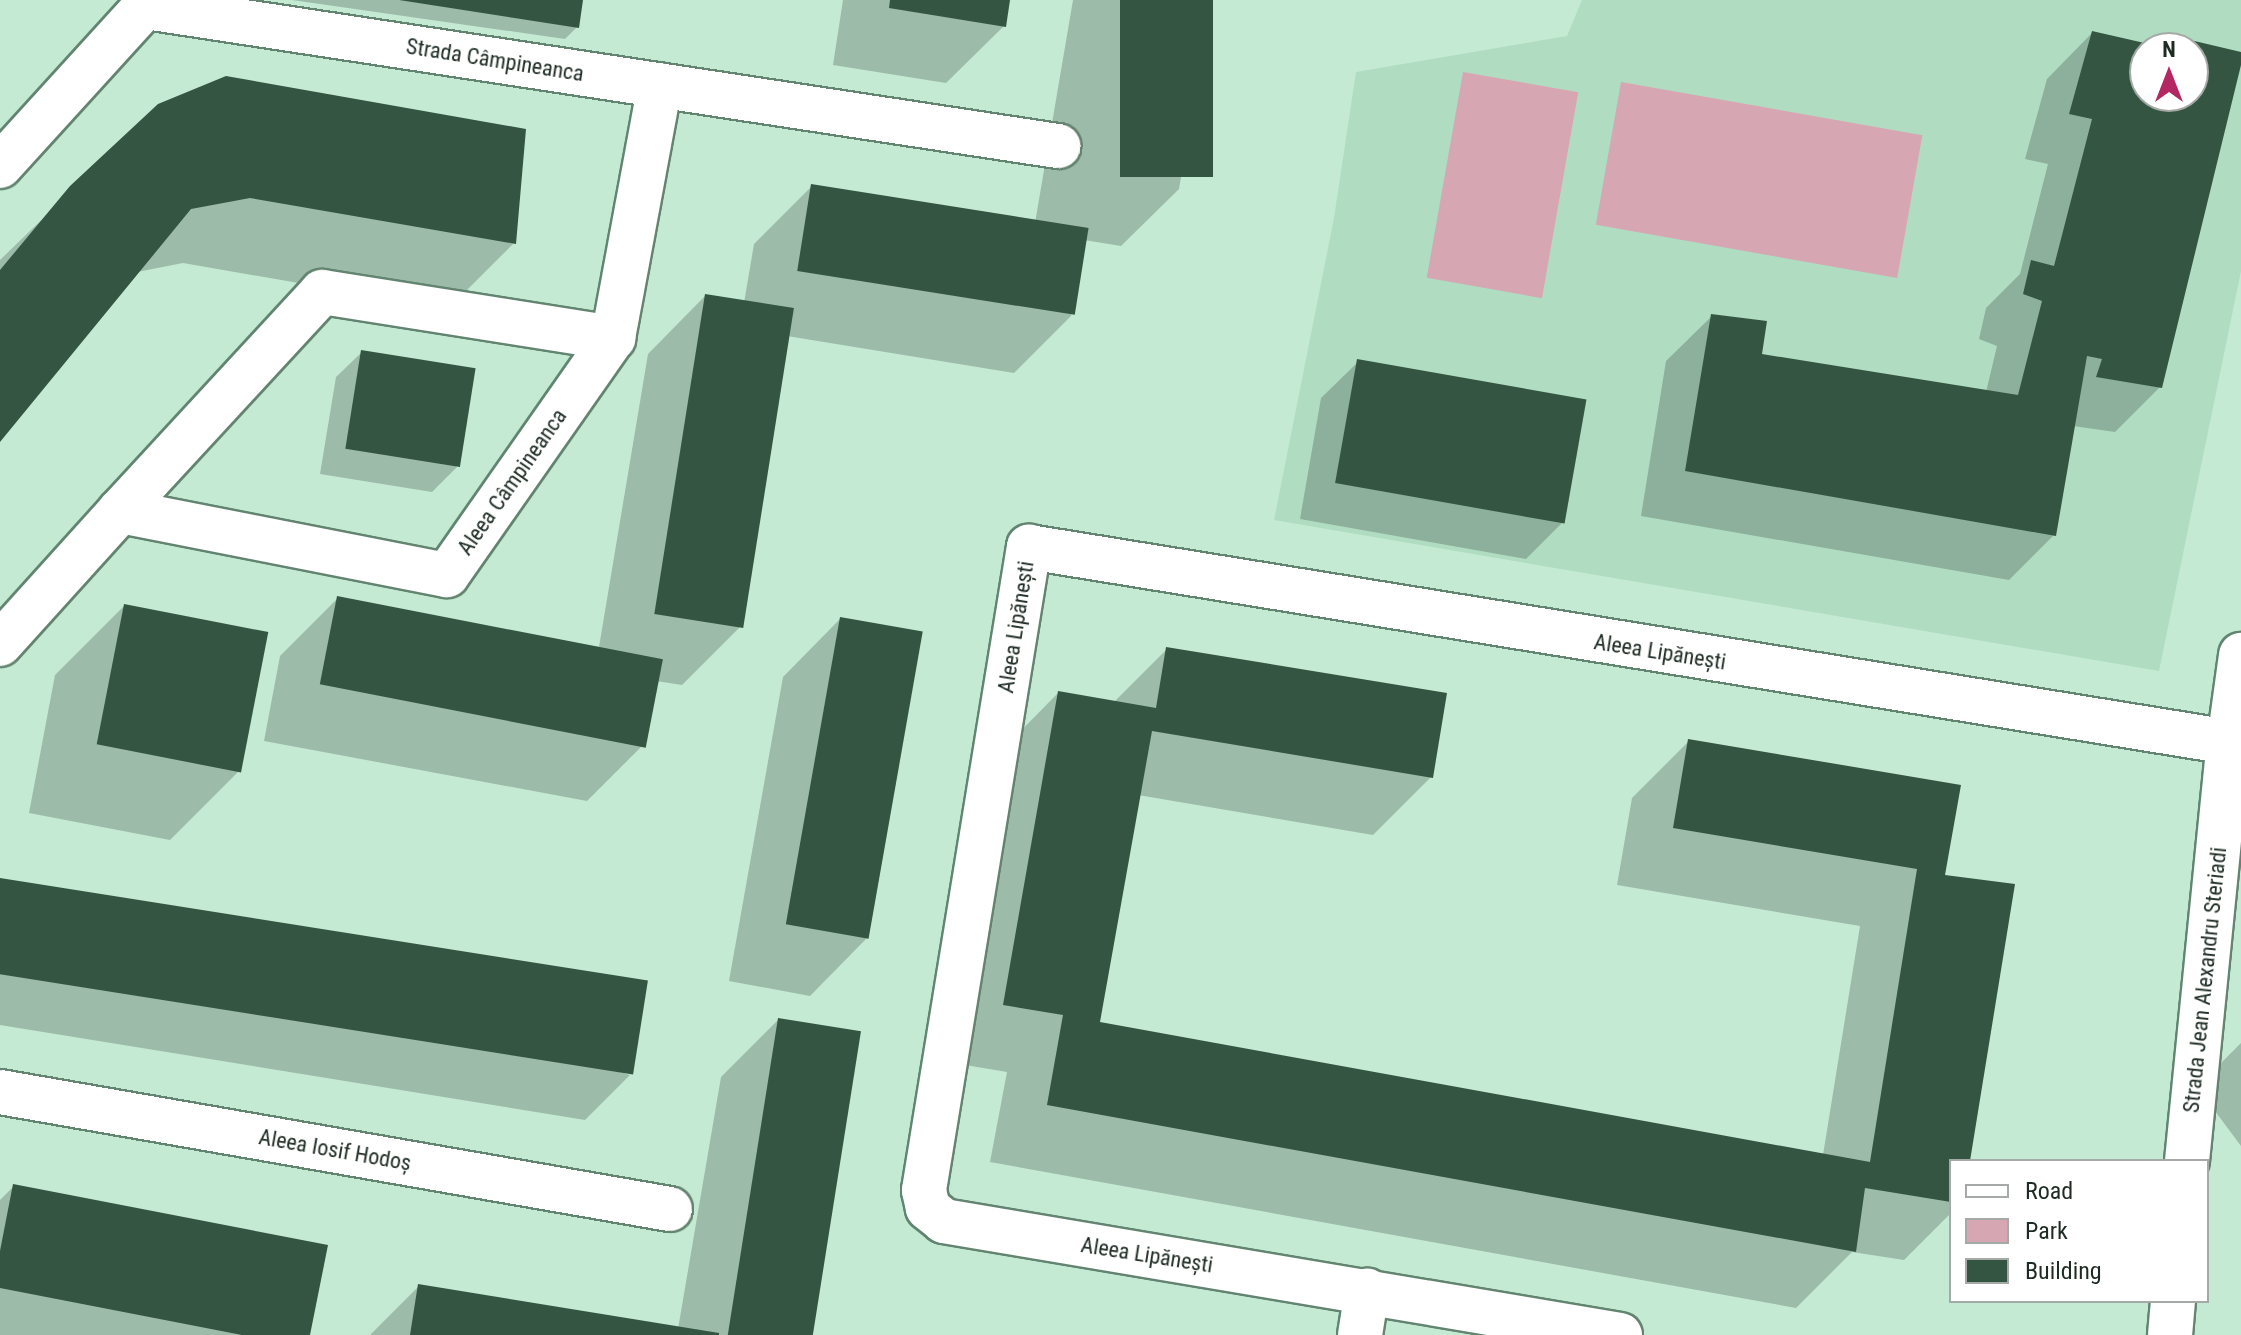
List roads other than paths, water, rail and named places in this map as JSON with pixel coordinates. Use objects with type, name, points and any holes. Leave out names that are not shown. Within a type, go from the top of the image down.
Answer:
[{"type":"street","name":"Strada Câmpineanca","points":[[0,166],[148,4],[1058,146]]},
{"type":"street","name":"Aleea Câmpineanca","points":[[120,511],[447,575],[613,338],[660,85]]},
{"type":"street","points":[[0,644],[322,292],[613,338]]},
{"type":"street","name":"Aleea Lipănești","points":[[1620,1335],[944,1221],[928,1208],[924,1190],[926,1175],[1029,547],[2229,742]]},
{"type":"street","name":"Strada Jean Alexandru Steriadi","points":[[2187,1159],[2229,742],[2241,655]]},
{"type":"street","name":"Aleea Iosif Hodoș","points":[[0,1092],[670,1209]]},
{"type":"street","points":[[1360,1335],[1367,1291]]},
{"type":"street","points":[[2170,1335],[2173,1303]]}]
